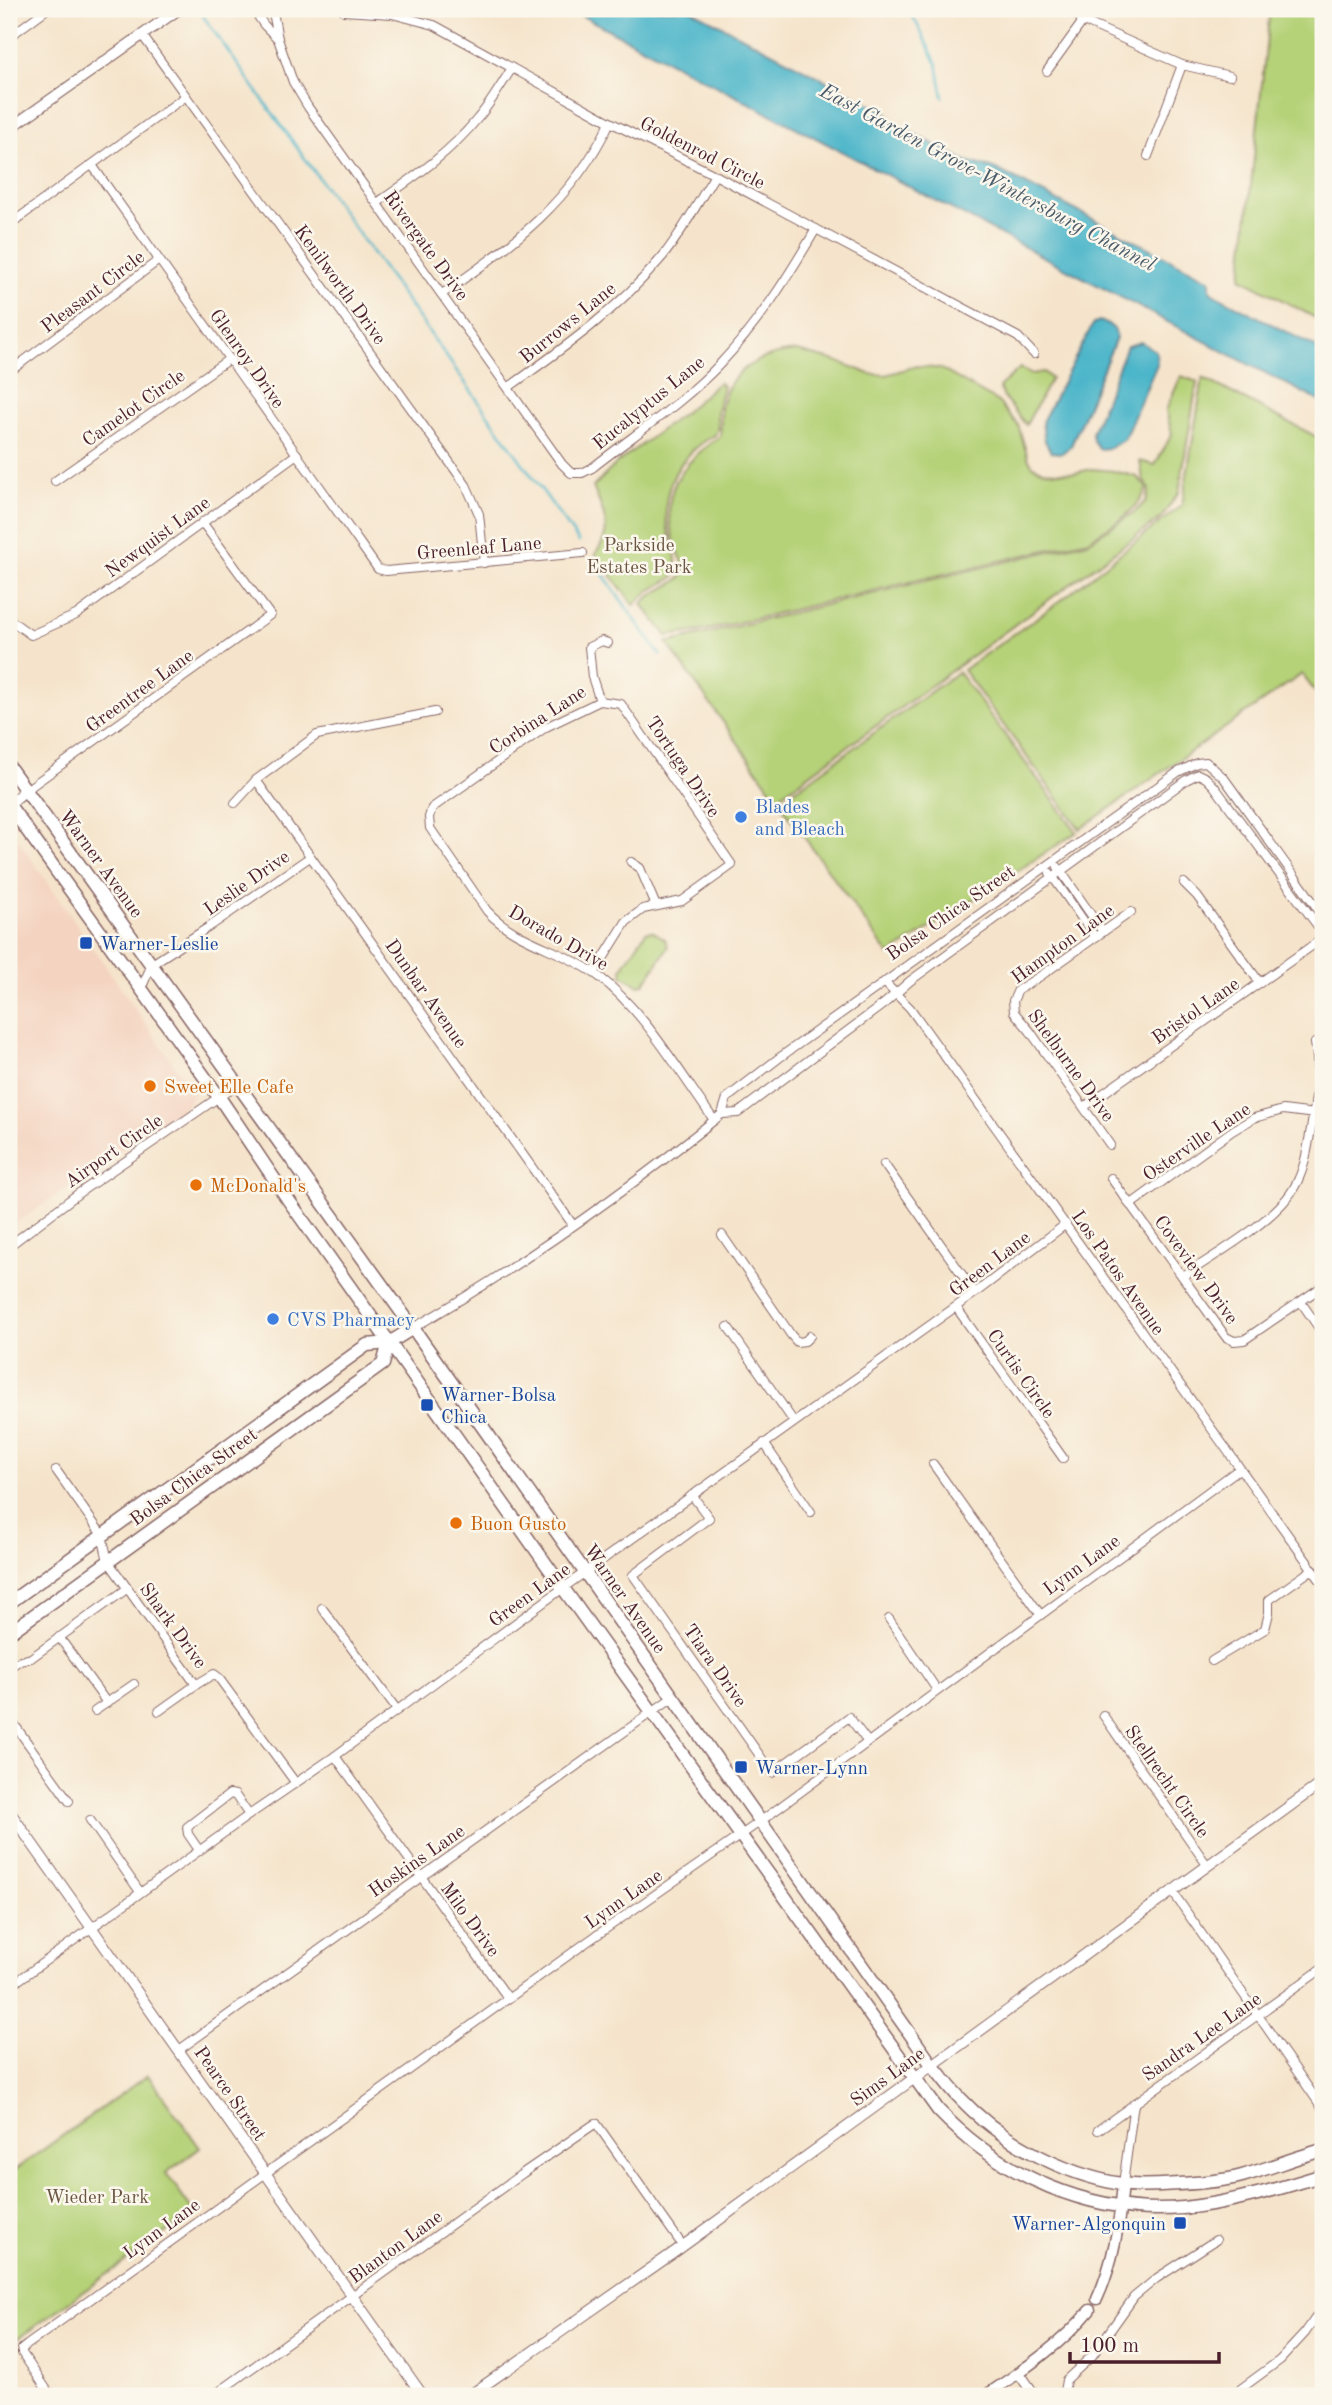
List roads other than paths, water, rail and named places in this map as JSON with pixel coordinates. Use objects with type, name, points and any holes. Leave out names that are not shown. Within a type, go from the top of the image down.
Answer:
[{"type":"main road","name":"Warner Avenue","points":[[9,767],[413,1328],[932,2065],[959,2098],[996,2130],[1033,2153],[1096,2179],[1123,2184],[1146,2186],[1191,2183],[1241,2176],[1323,2150]]},
{"type":"main road","points":[[9,804],[219,1097],[563,1588],[937,2110],[976,2146],[1014,2170],[1043,2185],[1121,2207],[1182,2208],[1218,2203],[1323,2175]]},
{"type":"main road","name":"Bolsa Chica Street","points":[[9,1602],[367,1345],[389,1343],[413,1328]]},
{"type":"main road","name":"Bolsa Chica Street","points":[[9,1633],[383,1364],[389,1343]]},
{"type":"main road","points":[[209,1458],[223,1478]]},
{"type":"main road","points":[[1097,2299],[1114,2250],[1123,2184]]},
{"type":"main road","points":[[985,2396],[1068,2335],[1090,2310]]},
{"type":"street","points":[[9,37],[47,9]]},
{"type":"street","points":[[9,129],[179,9]]},
{"type":"street","name":"Rivergate Drive","points":[[253,9],[278,39]]},
{"type":"street","name":"Rivergate Drive","points":[[269,9],[274,17],[282,56],[298,90],[562,464]]},
{"type":"street","points":[[1071,9],[1083,21],[1182,65],[1230,76]]},
{"type":"street","name":"Goldenrod Circle","points":[[344,11],[392,14],[434,25],[610,122],[1018,337],[1034,354]]},
{"type":"street","points":[[1047,71],[1083,21]]},
{"type":"street","name":"Kenilworth Drive","points":[[142,35],[466,485],[479,514],[484,563]]},
{"type":"street","points":[[1148,156],[1182,65]]},
{"type":"street","points":[[377,203],[459,140],[488,106],[512,68]]},
{"type":"street","points":[[9,225],[186,96]]},
{"type":"street","points":[[442,294],[497,256],[539,221],[573,183],[603,138],[610,122]]},
{"type":"street","name":"Glenroy Drive","points":[[92,165],[379,569]]},
{"type":"street","name":"Burrows Lane","points":[[509,387],[582,334],[629,293],[670,246],[715,175]]},
{"type":"street","name":"Eucalyptus Lane","points":[[562,464],[575,474],[592,468],[670,409],[719,366],[784,284],[816,229]]},
{"type":"street","name":"Pleasant Circle","points":[[9,372],[159,260]]},
{"type":"street","name":"Camelot Circle","points":[[55,481],[229,359]]},
{"type":"street","name":"Newquist Lane","points":[[9,619],[31,635],[76,615],[297,454]]},
{"type":"street","name":"Greentree Lane","points":[[26,790],[270,615],[202,522]]},
{"type":"street","name":"Greenleaf Lane","points":[[379,569],[386,571],[583,554]]},
{"type":"street","name":"Corbina Lane","points":[[432,808],[546,727],[600,701],[592,677],[589,648],[603,641],[608,643]]},
{"type":"street","name":"Tortuga Drive","points":[[600,701],[621,704],[732,865],[682,901],[656,906]]},
{"type":"street","points":[[236,803],[256,779],[317,735],[435,712]]},
{"type":"street","name":"Bolsa Chica Street","points":[[413,1328],[465,1298],[573,1225],[714,1121],[722,1114],[727,1098],[1178,772],[1197,763],[1206,762],[1224,778],[1323,916]]},
{"type":"street","name":"Bolsa Chica Street","points":[[722,1114],[738,1112],[910,981],[1190,777],[1198,775],[1206,778],[1214,786],[1323,936]]},
{"type":"street","name":"Dunbar Avenue","points":[[256,779],[573,1225]]},
{"type":"street","points":[[9,804],[26,790]]},
{"type":"street","name":"Dorado Drive","points":[[432,808],[429,822],[432,834],[487,911],[513,933],[594,972],[618,992],[714,1121]]},
{"type":"street","name":"Leslie Drive","points":[[152,964],[310,857]]},
{"type":"street","points":[[594,972],[626,922],[643,909],[656,906],[640,868],[631,862]]},
{"type":"street","points":[[1051,864],[1061,871],[1084,904],[1099,934]]},
{"type":"street","points":[[1051,864],[1054,877],[1075,909],[1099,934]]},
{"type":"street","points":[[1184,883],[1197,896],[1260,983]]},
{"type":"street","points":[[1075,909],[1084,904]]},
{"type":"street","name":"Hampton Lane","points":[[1013,1001],[1018,990],[1131,912]]},
{"type":"street","name":"Bristol Lane","points":[[1084,1107],[1323,936]]},
{"type":"street","points":[[141,989],[152,964]]},
{"type":"street","name":"Los Patos Avenue","points":[[884,982],[906,1003],[1323,1584]]},
{"type":"street","name":"Shelburne Drive","points":[[1013,1001],[1014,1012],[1110,1144]]},
{"type":"street","points":[[1183,1276],[1270,1215],[1286,1201],[1296,1184],[1318,1114],[1318,1062],[1315,1043]]},
{"type":"street","name":"Airport Circle","points":[[9,1246],[79,1193],[238,1084]]},
{"type":"street","name":"Osterville Lane","points":[[1130,1205],[1254,1118],[1283,1110],[1318,1114]]},
{"type":"street","points":[[884,1164],[975,1293]]},
{"type":"street","name":"Coveview Drive","points":[[1111,1178],[1226,1337],[1234,1341],[1244,1340],[1301,1302]]},
{"type":"street","name":"Green Lane","points":[[9,1987],[335,1756],[563,1588],[956,1307],[1066,1224]]},
{"type":"street","points":[[722,1235],[797,1342],[810,1336]]},
{"type":"street","points":[[1323,1286],[1301,1302],[1323,1334]]},
{"type":"street","name":"Curtis Circle","points":[[956,1307],[1063,1458]]},
{"type":"street","points":[[728,1328],[794,1422]]},
{"type":"street","points":[[764,1443],[811,1512]]},
{"type":"street","points":[[933,1464],[1040,1614]]},
{"type":"street","name":"Lynn Lane","points":[[51,2396],[24,2359],[22,2349],[508,1998],[761,1821],[1239,1469]]},
{"type":"street","points":[[56,1471],[102,1535],[108,1560]]},
{"type":"street","name":"Tiara Drive","points":[[692,1495],[709,1518],[633,1575],[772,1773],[849,1717],[867,1741]]},
{"type":"street","name":"Shark Drive","points":[[108,1560],[197,1684],[210,1675],[218,1676],[295,1782]]},
{"type":"street","points":[[1212,1661],[1265,1629],[1269,1600],[1313,1569]]},
{"type":"street","points":[[9,1668],[16,1662],[31,1658],[128,1588]]},
{"type":"street","points":[[322,1608],[397,1710]]},
{"type":"street","points":[[889,1619],[937,1690]]},
{"type":"street","points":[[59,1637],[107,1703]]},
{"type":"street","points":[[95,1711],[134,1684]]},
{"type":"street","points":[[159,1711],[197,1684]]},
{"type":"street","name":"Hoskins Lane","points":[[179,2050],[673,1698]]},
{"type":"street","name":"Stellrecht Circle","points":[[1103,1715],[1207,1865]]},
{"type":"street","points":[[9,1717],[69,1801]]},
{"type":"street","name":"Milo Drive","points":[[335,1756],[508,1998]]},
{"type":"street","name":"Sims Lane","points":[[469,2396],[683,2246],[1323,1782]]},
{"type":"street","points":[[199,1850],[188,1834],[187,1827],[230,1794],[234,1795],[249,1815]]},
{"type":"street","name":"Pearce Street","points":[[9,1811],[423,2396]]},
{"type":"street","points":[[90,1820],[140,1892]]},
{"type":"street","points":[[1172,1891],[1323,2109]]},
{"type":"street","name":"Sandra Lee Lane","points":[[1098,2130],[1323,1968]]},
{"type":"street","points":[[1123,2184],[1134,2103]]},
{"type":"street","name":"Blanton Lane","points":[[213,2396],[596,2123],[683,2246]]},
{"type":"street","points":[[1067,2396],[1064,2392],[1066,2380],[1092,2356],[1134,2297],[1157,2278],[1216,2240]]},
{"type":"street","points":[[1090,2310],[1097,2299]]},
{"type":"street","points":[[1231,2396],[1280,2360],[1305,2333],[1323,2306]]},
{"type":"street","points":[[1019,2373],[1035,2396]]},
{"type":"water","name":"East Garden Grove-Wintersburg Channel","points":[[569,9],[690,9],[874,106],[886,113],[895,124],[966,161],[998,170],[1210,280],[1210,290],[1214,294],[1323,351],[1323,403]]},
{"type":"water","points":[[1099,321],[1115,330],[1116,338],[1071,446],[1062,453],[1051,452],[1045,441],[1042,422],[1093,324]]},
{"type":"water","points":[[1141,342],[1156,351],[1157,364],[1124,439],[1110,448],[1099,449],[1092,433],[1127,346]]},
{"type":"waterway","points":[[907,9],[937,64],[943,97]]},
{"type":"waterway","points":[[203,16],[579,542]]},
{"type":"waterway","points":[[600,570],[660,655]]},
{"type":"place","name":"Blades and Bleach","points":[[741,817]]},
{"type":"place","name":"Warner-Leslie","points":[[86,943]]},
{"type":"place","name":"Sweet Elle Cafe","points":[[150,1086]]},
{"type":"place","name":"McDonald's","points":[[196,1185]]},
{"type":"place","name":"CVS Pharmacy","points":[[273,1319]]},
{"type":"place","name":"Warner-Bolsa Chica","points":[[427,1405]]},
{"type":"place","name":"Buon Gusto","points":[[456,1523]]},
{"type":"place","name":"Warner-Lynn","points":[[741,1767]]},
{"type":"place","name":"Warner-Algonquin","points":[[1180,2223]]},
{"type":"park label","name":"Parkside Estates Park","points":[[639,555]]},
{"type":"park label","name":"Wieder Park","points":[[97,2196]]}]
